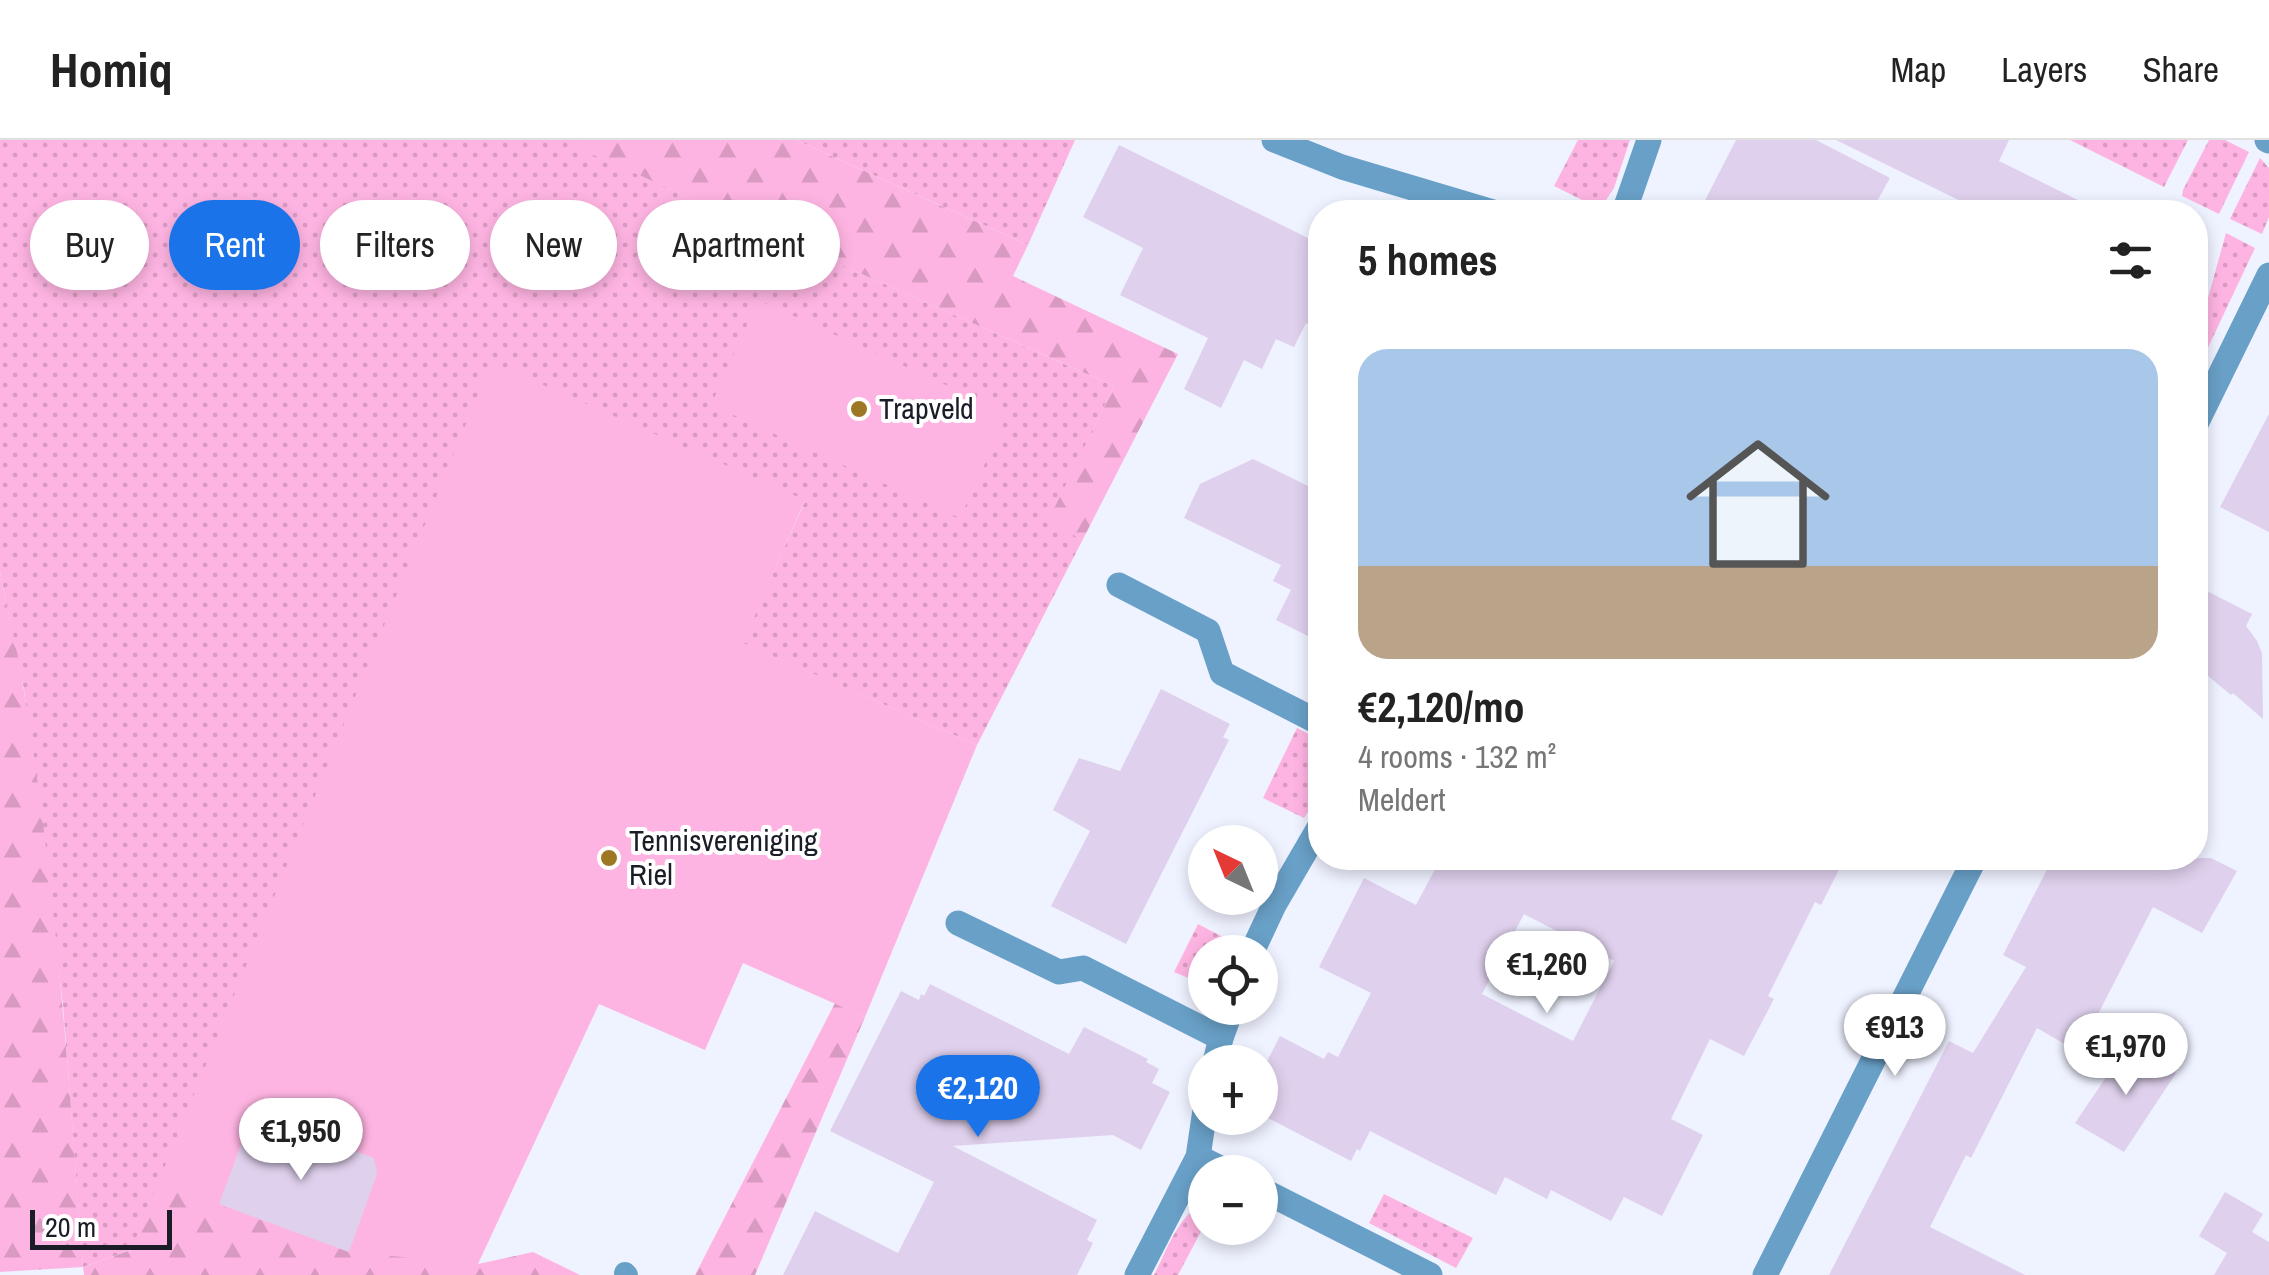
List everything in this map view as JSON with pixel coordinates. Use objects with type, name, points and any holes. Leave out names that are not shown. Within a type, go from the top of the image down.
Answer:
[{"type":"street","points":[[1274,140],[1342,167],[1452,200]]},
{"type":"street","points":[[1628,200],[1650,140]]},
{"type":"street","points":[[2208,399],[2269,275]]},
{"type":"street","points":[[1119,584],[1208,632],[1222,673],[1308,717]]},
{"type":"street","points":[[1260,935],[1308,847]]},
{"type":"street","points":[[1765,1275],[1970,870]]},
{"type":"street","points":[[958,923],[1058,972],[1083,968],[1210,1045]]},
{"type":"street","points":[[1137,1275],[1188,1176]]},
{"type":"street","points":[[1278,1198],[1430,1275]]},
{"type":"green space","points":[[0,140],[581,140],[579,148],[696,200],[637,200],[637,290],[840,290],[840,264],[1114,386],[1051,517],[1082,541],[977,745],[742,643],[805,501],[131,1250],[83,1267],[63,1005],[24,689],[0,572]]},
{"type":"green space","points":[[581,140],[796,140],[1028,245],[1013,276],[1178,354],[1082,541],[1050,517],[1114,386],[840,264],[840,200],[695,200],[578,148]]},
{"type":"green space","points":[[796,140],[1075,140],[1028,245]]},
{"type":"green space","points":[[1578,140],[1630,140],[1606,200],[1582,200],[1554,186]]},
{"type":"green space","points":[[2070,140],[2188,140],[2164,187]]},
{"type":"green space","points":[[2209,140],[2225,140],[2249,152],[2219,214],[2208,209],[2208,200],[2182,196]]},
{"type":"green space","points":[[2260,158],[2269,168],[2269,217],[2262,234],[2230,219]]},
{"type":"green space","points":[[2226,233],[2255,248],[2208,347],[2208,298]]},
{"type":"green space","name":"Trapveld","points":[[758,300],[1008,413],[960,518],[711,405]]},
{"type":"green space","name":"Tennisvereniging Riel","points":[[491,362],[805,500],[743,643],[977,745],[865,1017],[743,963],[705,1050],[599,1004],[478,1264],[349,1252],[158,1183]]},
{"type":"green space","points":[[0,572],[22,676],[53,906],[83,1267],[0,1272]]},
{"type":"green space","points":[[1297,728],[1308,734],[1308,812],[1304,818],[1263,798]]},
{"type":"green space","points":[[1198,924],[1219,935],[1192,935]]},
{"type":"green space","points":[[1188,944],[1188,978],[1174,972]]},
{"type":"green space","points":[[835,1003],[865,1017],[755,1275],[695,1275]]},
{"type":"green space","points":[[158,1183],[219,1204],[478,1264],[533,1252],[580,1275],[84,1275],[83,1267],[131,1250]]},
{"type":"green space","points":[[1384,1194],[1473,1238],[1456,1268],[1369,1223]]},
{"type":"green space","points":[[1187,1215],[1188,1245],[1194,1245],[1178,1275],[1154,1275],[1180,1224]]},
{"type":"building","points":[[1736,140],[1816,140],[1890,178],[1878,200],[1705,200]]},
{"type":"building","points":[[1836,140],[2009,140],[1999,161],[2078,200],[1958,200]]},
{"type":"building","points":[[1119,145],[1308,238],[1308,324],[1294,347],[1276,339],[1262,369],[1244,360],[1221,408],[1184,389],[1208,338],[1120,295],[1143,248],[1083,217]]},
{"type":"building","points":[[2269,414],[2269,532],[2220,507]]},
{"type":"building","points":[[1253,459],[1308,486],[1308,636],[1276,620],[1291,590],[1273,581],[1281,565],[1184,518],[1200,484]]},
{"type":"building","points":[[2208,592],[2252,614],[2246,626],[2262,653],[2263,719],[2208,676]]},
{"type":"building","points":[[1161,689],[1230,724],[1223,737],[1229,740],[1126,944],[1051,906],[1090,831],[1053,810],[1079,758],[1120,771]]},
{"type":"building","points":[[2211,858],[2237,871],[2202,933],[2153,907],[2096,1018],[2113,1028],[2094,1061],[2037,1028],[1971,1158],[1966,1155],[1930,1227],[2025,1275],[1829,1275],[1949,1041],[1973,1053],[2026,967],[2003,955],[2047,870],[2208,870]]},
{"type":"building","points":[[1435,870],[1839,870],[1821,905],[1815,902],[1768,996],[1774,999],[1744,1056],[1710,1039],[1671,1119],[1703,1135],[1662,1216],[1624,1197],[1611,1221],[1551,1190],[1547,1199],[1505,1177],[1496,1195],[1370,1131],[1351,1161],[1278,1123],[1275,1045],[1280,1036],[1324,1059],[1328,1052],[1338,1057],[1371,993],[1319,967],[1364,878],[1416,905]],"holes":[[[1524,914],[1614,961],[1573,1041],[1482,994]]]},
{"type":"building","points":[[930,984],[1069,1054],[1084,1027],[1148,1059],[1146,1062],[1159,1069],[1152,1083],[1170,1092],[1141,1150],[1113,1135],[953,1146],[1097,1220],[1087,1240],[1093,1243],[1077,1275],[783,1275],[815,1211],[898,1253],[934,1182],[830,1131],[901,991],[919,1000]]},
{"type":"building","points":[[2128,1045],[2176,1073],[2124,1152],[2075,1123]]},
{"type":"building","points":[[251,1118],[276,1128],[278,1123],[374,1158],[377,1174],[349,1252],[219,1204]]},
{"type":"building","points":[[2225,1192],[2263,1214],[2252,1232],[2269,1242],[2269,1275],[2214,1275],[2227,1253],[2199,1236]]},
{"type":"place","name":"Trapveld","points":[[859,409]]},
{"type":"place","name":"Tennisvereniging Riel","points":[[609,858]]}]
